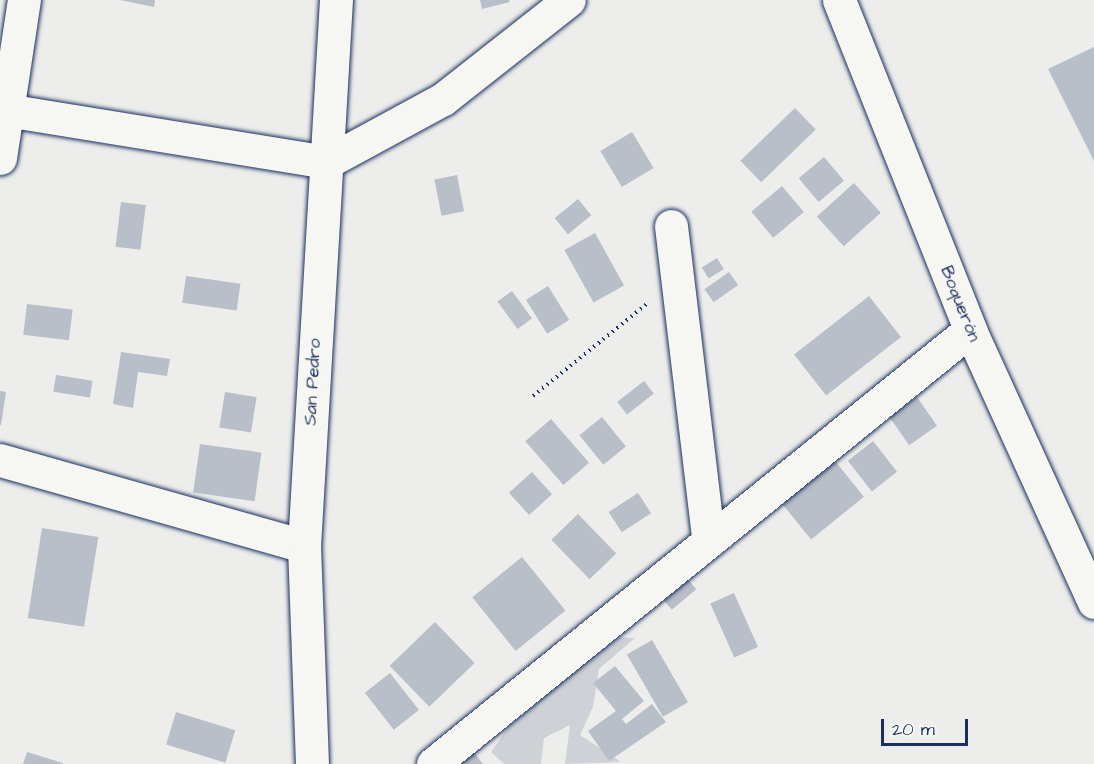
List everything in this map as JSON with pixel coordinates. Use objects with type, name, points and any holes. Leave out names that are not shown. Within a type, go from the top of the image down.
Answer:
[{"type":"street","points":[[0,158],[4,109],[24,0]]},
{"type":"street","name":"San Pedro","points":[[312,764],[304,546],[336,0]]},
{"type":"street","points":[[4,109],[327,162],[443,99],[569,0]]},
{"type":"street","name":"Boquerón","points":[[839,0],[970,330],[1094,602]]},
{"type":"street","points":[[671,226],[708,538]]},
{"type":"street","points":[[433,764],[708,538],[970,330]]},
{"type":"street","points":[[0,460],[304,546]]},
{"type":"path","points":[[533,396],[677,279]]},
{"type":"shaded area","points":[[604,637],[635,638],[599,669],[593,707],[580,735],[621,762],[565,764],[570,725],[544,738],[541,764],[504,764],[491,752],[511,723]]},
{"type":"building","points":[[120,0],[155,0],[154,7]]},
{"type":"building","points":[[480,0],[509,0],[510,2],[482,9]]},
{"type":"building","points":[[1094,47],[1094,161],[1048,69]]},
{"type":"building","points":[[795,108],[816,130],[761,182],[740,161]]},
{"type":"building","points":[[632,132],[654,168],[622,187],[600,151]]},
{"type":"building","points":[[824,157],[844,181],[819,202],[799,178]]},
{"type":"building","points":[[457,175],[464,211],[441,216],[434,179]]},
{"type":"building","points":[[854,183],[881,213],[844,246],[817,216]]},
{"type":"building","points":[[782,186],[804,212],[773,238],[751,212]]},
{"type":"building","points":[[578,199],[591,215],[568,234],[555,218]]},
{"type":"building","points":[[121,202],[146,205],[140,250],[116,247]]},
{"type":"building","points":[[595,233],[624,285],[593,302],[564,250]]},
{"type":"building","points":[[717,258],[724,269],[709,279],[702,268]]},
{"type":"building","points":[[729,272],[738,285],[714,302],[704,289]]},
{"type":"building","points":[[186,276],[240,284],[237,310],[182,303]]},
{"type":"building","points":[[548,286],[569,320],[547,334],[526,300]]},
{"type":"building","points":[[512,291],[532,319],[517,329],[497,302]]},
{"type":"building","points":[[869,296],[901,337],[826,395],[794,354]]},
{"type":"building","points":[[27,304],[73,310],[69,340],[23,335]]},
{"type":"building","points":[[121,352],[170,359],[167,376],[138,372],[133,408],[113,404]]},
{"type":"building","points":[[56,375],[93,381],[90,398],[53,392]]},
{"type":"building","points":[[644,381],[654,394],[627,415],[617,402]]},
{"type":"building","points":[[0,391],[6,392],[1,425],[0,425]]},
{"type":"building","points":[[225,392],[257,397],[251,433],[219,428]]},
{"type":"building","points":[[917,397],[937,426],[909,445],[889,417]]},
{"type":"building","points":[[602,417],[626,447],[603,465],[579,435]]},
{"type":"building","points":[[551,419],[589,463],[563,485],[525,441]]},
{"type":"building","points":[[873,441],[897,472],[872,491],[848,461]]},
{"type":"building","points":[[200,444],[261,453],[255,501],[193,493]]},
{"type":"building","points":[[835,461],[864,497],[811,540],[782,504]]},
{"type":"building","points":[[532,472],[552,494],[529,515],[509,493]]},
{"type":"building","points":[[638,493],[651,513],[622,532],[609,512]]},
{"type":"building","points":[[578,514],[616,554],[590,579],[551,540]]},
{"type":"building","points":[[42,528],[98,537],[84,627],[28,618]]},
{"type":"building","points":[[522,557],[565,611],[516,651],[472,597]]},
{"type":"building","points":[[686,577],[696,589],[672,610],[661,598]]},
{"type":"building","points":[[734,593],[758,647],[734,657],[710,604]]},
{"type":"building","points":[[435,622],[475,663],[429,707],[390,666]]},
{"type":"building","points":[[652,640],[688,702],[663,717],[627,654]]},
{"type":"building","points":[[615,666],[644,701],[622,719],[626,724],[652,704],[666,722],[609,761],[588,731],[616,711],[593,683]]},
{"type":"building","points":[[390,673],[419,710],[394,730],[365,693]]},
{"type":"building","points":[[176,712],[235,730],[225,763],[166,745]]},
{"type":"building","points":[[472,750],[483,764],[454,764]]},
{"type":"building","points":[[27,752],[63,763],[63,764],[23,764]]}]
